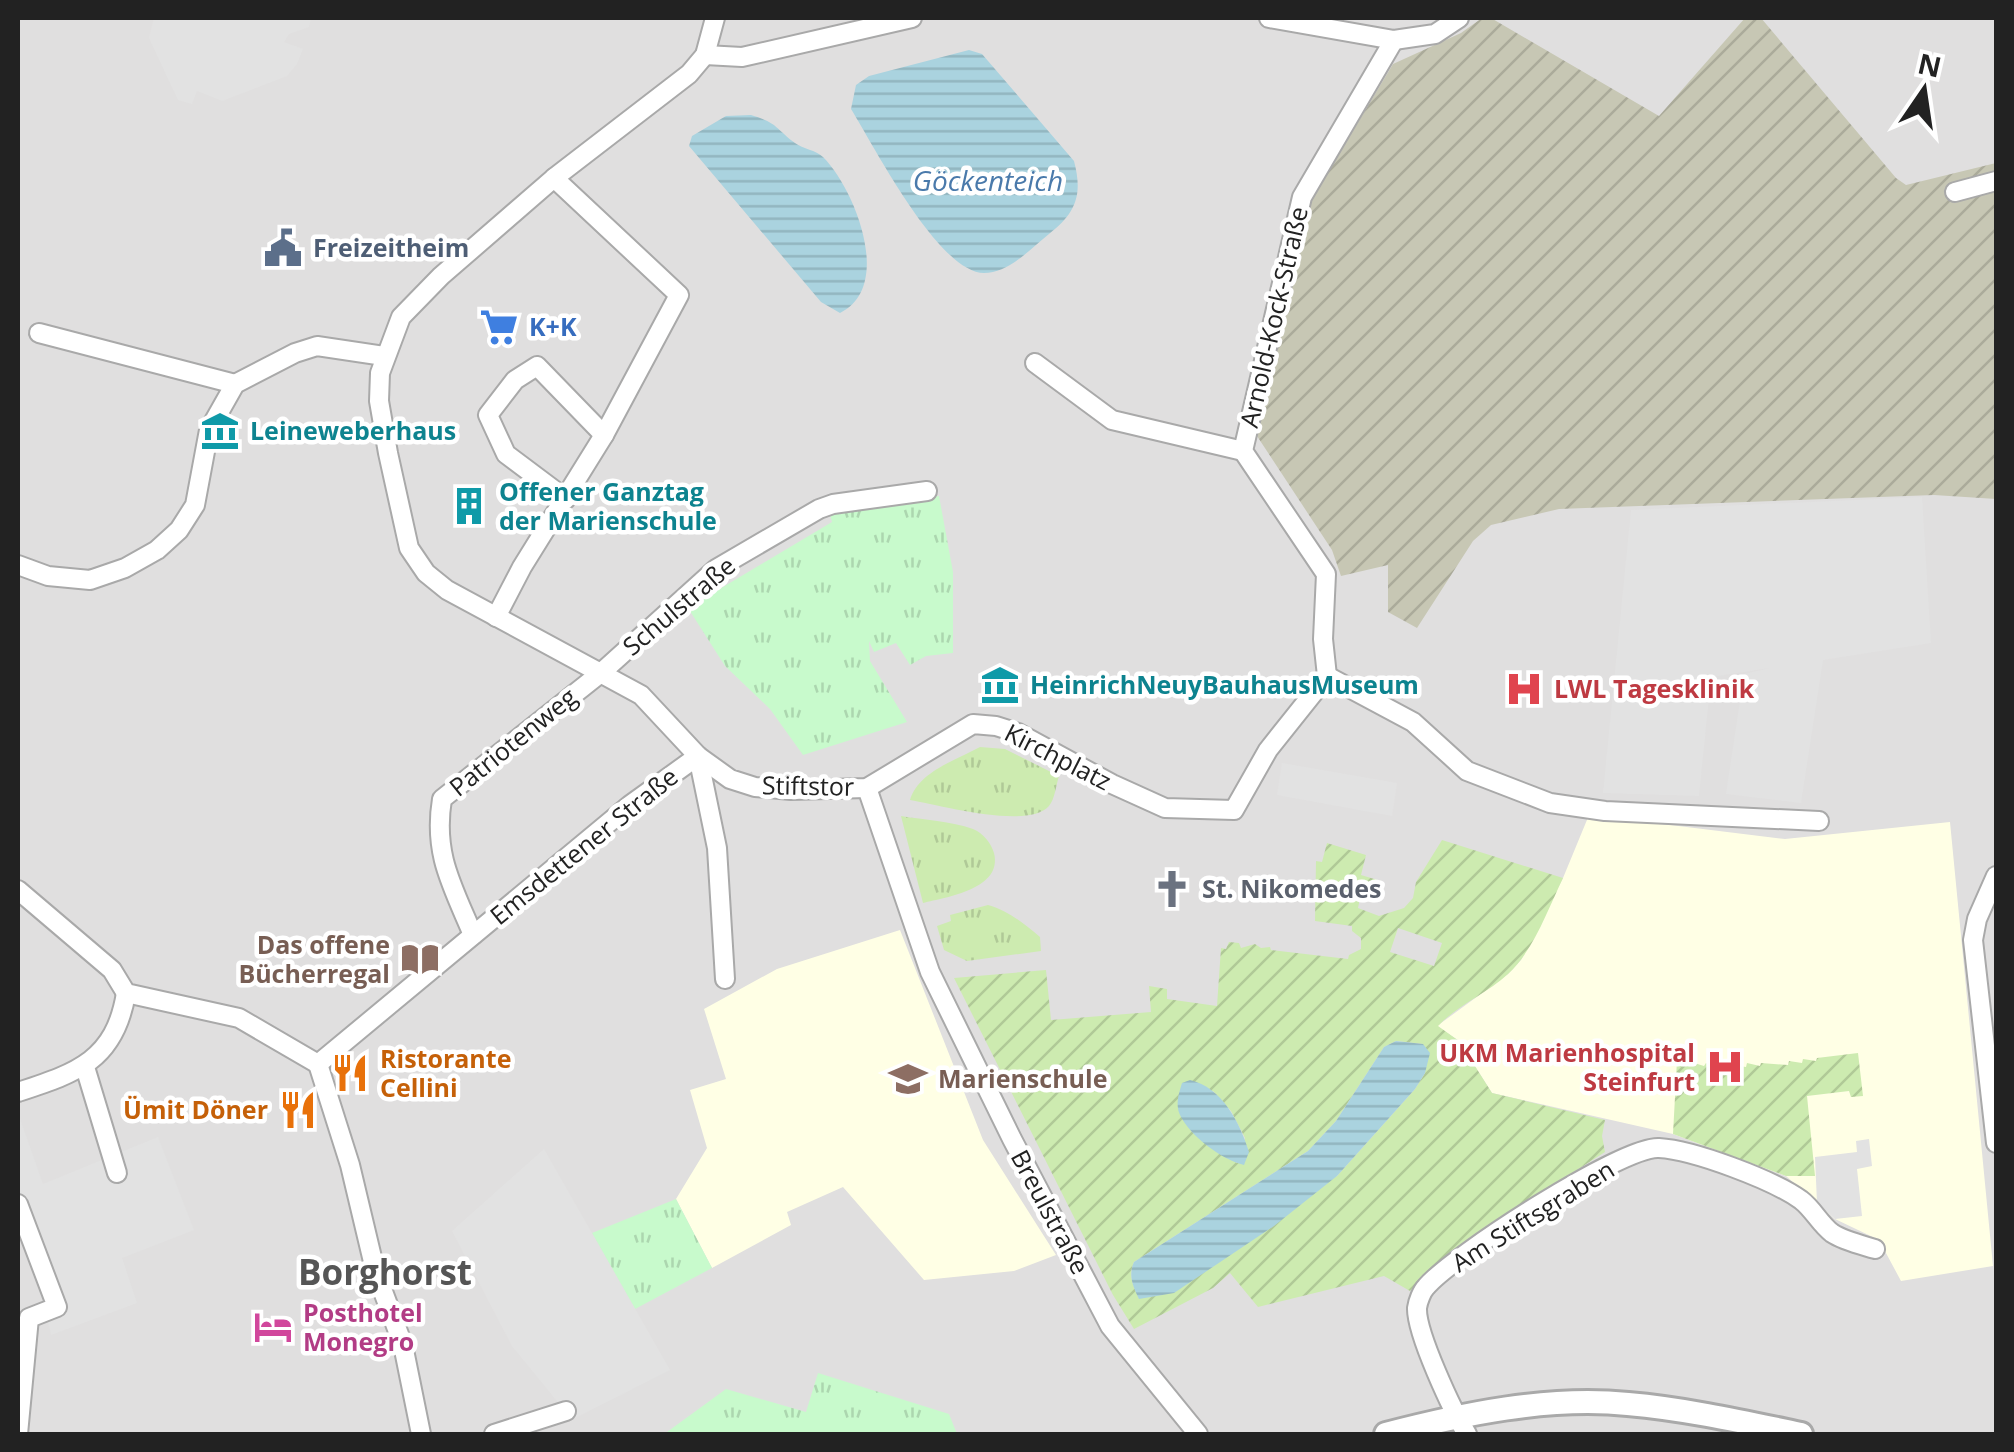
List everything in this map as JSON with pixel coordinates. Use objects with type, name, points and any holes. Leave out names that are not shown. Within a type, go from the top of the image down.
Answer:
[{"type":"street","points":[[715,18],[705,55],[742,56],[912,18]]},
{"type":"street","points":[[1269,18],[1394,40],[1435,34],[1460,18]]},
{"type":"street","name":"Arnold-Kock-Straße","points":[[1243,450],[1302,197],[1394,40]]},
{"type":"street","name":"Emsdettener Straße","points":[[318,1064],[630,805],[698,756],[640,695],[447,590],[426,572],[409,548],[379,401],[384,356],[401,317],[441,276],[554,178],[689,74],[705,55]]},
{"type":"street","points":[[496,617],[522,567],[604,435],[679,294],[554,178]]},
{"type":"street","points":[[1955,192],[1996,181]]},
{"type":"street","points":[[39,333],[235,384]]},
{"type":"street","points":[[18,565],[48,576],[90,580],[126,568],[169,541],[194,505],[210,430],[235,384],[294,353],[317,346],[384,356]]},
{"type":"street","name":"Arnold-Kock-Straße","points":[[1035,364],[1112,420],[1243,450],[1326,574],[1323,640],[1327,676]]},
{"type":"street","points":[[566,499],[506,454],[488,415],[516,380],[536,366],[604,435]]},
{"type":"street","name":"Schulstraße","points":[[602,672],[716,569],[819,509],[926,491]]},
{"type":"street","name":"Patriotenweg","points":[[473,935],[441,860],[437,828],[442,799],[602,672]]},
{"type":"street","points":[[1327,676],[1413,722],[1467,770],[1550,803],[1606,811],[1818,821]]},
{"type":"street","name":"Kirchplatz","points":[[867,788],[974,724],[1018,733],[1165,808],[1234,810],[1268,750],[1327,676]]},
{"type":"street","points":[[698,756],[717,848],[725,979]]},
{"type":"street","name":"Stiftstor","points":[[698,756],[730,779],[755,787],[867,788]]},
{"type":"street","name":"Breulstraße","points":[[867,788],[930,972],[1110,1326],[1198,1434]]},
{"type":"street","points":[[1996,876],[1990,905],[1973,940],[1996,1143]]},
{"type":"street","points":[[18,890],[112,970],[126,992],[122,1017],[86,1067],[18,1092]]},
{"type":"street","points":[[126,992],[239,1018],[318,1064],[350,1165],[375,1270],[402,1344],[422,1434]]},
{"type":"street","points":[[86,1067],[117,1172]]},
{"type":"street","name":"Am Stiftsgraben","points":[[1462,1426],[1421,1328],[1417,1307],[1423,1289],[1469,1250],[1602,1168],[1654,1148],[1687,1152],[1726,1165],[1800,1200],[1834,1235],[1875,1249]]},
{"type":"street","points":[[18,1204],[58,1307],[29,1318],[22,1341],[18,1434]]},
{"type":"street","points":[[1386,1434],[1462,1426],[1568,1402],[1626,1403],[1801,1434]]},
{"type":"street","points":[[494,1434],[566,1411]]},
{"type":"shaded area","points":[[18,18],[1996,18],[1996,1434],[18,1434]]},
{"type":"shaded area","points":[[154,18],[311,18],[309,27],[289,34],[284,42],[303,49],[287,76],[222,101],[197,91],[192,104],[178,100],[149,38]]},
{"type":"shaded area","points":[[1482,18],[1491,18],[1659,116],[1745,18],[1761,18],[1906,185],[1996,163],[1996,499],[1934,495],[1559,509],[1491,525],[1473,541],[1417,628],[1388,612],[1388,565],[1341,576],[1332,550],[1257,436],[1312,199],[1393,64],[1461,33]]},
{"type":"shaded area","points":[[1922,497],[1931,643],[1823,660],[1801,803],[1726,794],[1744,674],[1770,668],[1711,677],[1699,796],[1603,793],[1631,510]]},
{"type":"shaded area","points":[[1282,763],[1397,783],[1392,816],[1277,795]]},
{"type":"shaded area","name":"UKM Marienhospital Steinfurt","points":[[1589,815],[1785,839],[1950,822],[1993,1266],[1901,1281],[1879,1240],[1835,1219],[1786,1176],[1673,1134],[1492,1093],[1459,1041],[1437,1026],[1521,960],[1563,878]]},
{"type":"shaded area","points":[[900,930],[983,1140],[1056,1255],[1014,1271],[924,1280],[843,1187],[787,1212],[791,1225],[712,1268],[676,1199],[707,1148],[690,1090],[726,1079],[704,1009],[777,969]]},
{"type":"shaded area","points":[[18,1113],[43,1184],[158,1137],[194,1230],[122,1258],[137,1303],[51,1335],[42,1296],[18,1233]]},
{"type":"shaded area","points":[[1869,1139],[1872,1166],[1857,1169],[1862,1216],[1835,1219],[1817,1203],[1815,1157],[1857,1152],[1856,1141]]},
{"type":"shaded area","points":[[544,1149],[670,1370],[575,1418],[512,1346],[452,1231]]},
{"type":"green space","points":[[939,496],[953,572],[953,653],[926,656],[910,665],[896,643],[874,652],[869,641],[870,661],[907,722],[803,755],[770,709],[725,666],[688,608],[832,522],[829,511]]},
{"type":"green space","points":[[980,747],[1005,749],[1059,776],[1049,806],[1038,813],[1004,816],[910,800],[929,774]]},
{"type":"green space","points":[[901,816],[956,824],[980,833],[994,853],[995,865],[990,875],[971,889],[923,903]]},
{"type":"green space","points":[[1442,840],[1563,878],[1540,929],[1517,964],[1438,1026],[1459,1041],[1492,1093],[1605,1120],[1605,1152],[1451,1251],[1410,1291],[1384,1276],[1258,1307],[1230,1273],[1213,1288],[1134,1329],[1113,1295],[954,978],[1046,970],[1051,1020],[1151,1012],[1149,986],[1167,989],[1167,999],[1217,1006],[1221,948],[1226,949],[1229,942],[1239,943],[1241,948],[1255,944],[1271,950],[1348,959],[1361,949],[1361,938],[1352,926],[1315,921],[1316,861],[1322,862],[1327,843],[1366,855],[1361,875],[1381,881],[1380,891],[1362,889],[1358,908],[1379,916],[1404,908],[1413,898],[1416,882]],"holes":[[[1398,928],[1442,943],[1434,966],[1390,952]],[[1396,1041],[1423,1044],[1425,1073],[1337,1176],[1139,1298],[1131,1276],[1134,1262],[1308,1151],[1336,1121],[1384,1047]],[[1213,1091],[1231,1111],[1245,1138],[1237,1163],[1191,1131]]]},
{"type":"green space","points":[[988,905],[1022,922],[1040,937],[1041,951],[967,961],[944,950],[937,926],[951,921],[950,915]]},
{"type":"green space","points":[[1858,1053],[1863,1096],[1851,1097],[1849,1091],[1807,1096],[1815,1176],[1786,1176],[1673,1134],[1677,1060],[1690,1065],[1706,1063],[1718,1067],[1719,1063],[1746,1067],[1747,1063],[1788,1065],[1789,1061],[1802,1063],[1803,1059],[1816,1061]]},
{"type":"green space","points":[[676,1199],[712,1268],[635,1309],[592,1233]]},
{"type":"green space","points":[[818,1373],[949,1414],[957,1434],[667,1432],[726,1389],[806,1412]]},
{"type":"water","name":"Göckenteich","points":[[969,50],[982,54],[1074,161],[1078,184],[1071,211],[1058,226],[1011,265],[984,273],[966,267],[947,253],[928,231],[851,109],[856,85],[869,76]]},
{"type":"water","name":"Göckenteich","points":[[751,115],[772,123],[795,143],[820,155],[847,191],[864,237],[867,261],[865,282],[856,300],[840,313],[821,302],[689,146],[692,136],[726,116]]},
{"type":"water","points":[[1396,1041],[1423,1044],[1430,1053],[1425,1073],[1337,1176],[1274,1226],[1174,1293],[1139,1299],[1131,1276],[1134,1262],[1308,1151],[1336,1121],[1384,1047]]},
{"type":"water","points":[[1190,1080],[1211,1090],[1228,1108],[1249,1152],[1244,1165],[1208,1146],[1185,1123],[1178,1099],[1182,1083]]},
{"type":"place","name":"Freizeitheim","points":[[283,248]]},
{"type":"place","name":"K+K","points":[[499,327]]},
{"type":"place","name":"Leineweberhaus","points":[[220,431]]},
{"type":"place","name":"Offener Ganztag der Marienschule","points":[[469,506]]},
{"type":"place","name":"HeinrichNeuyBauhausMuseum","points":[[1000,685]]},
{"type":"place","name":"LWL Tagesklinik","points":[[1524,689]]},
{"type":"place","name":"St. Nikomedes","points":[[1172,889]]},
{"type":"place","name":"Das offene Bücherregal","points":[[420,959]]},
{"type":"place","name":"UKM Marienhospital Steinfurt","points":[[1725,1067]]},
{"type":"place","name":"Ristorante Cellini","points":[[350,1073]]},
{"type":"place","name":"Marienschule","points":[[908,1079]]},
{"type":"place","name":"Ümit Döner","points":[[298,1110]]},
{"type":"place","name":"Posthotel Monegro","points":[[273,1327]]},
{"type":"district","name":"Borghorst","points":[[385,1273]]}]
